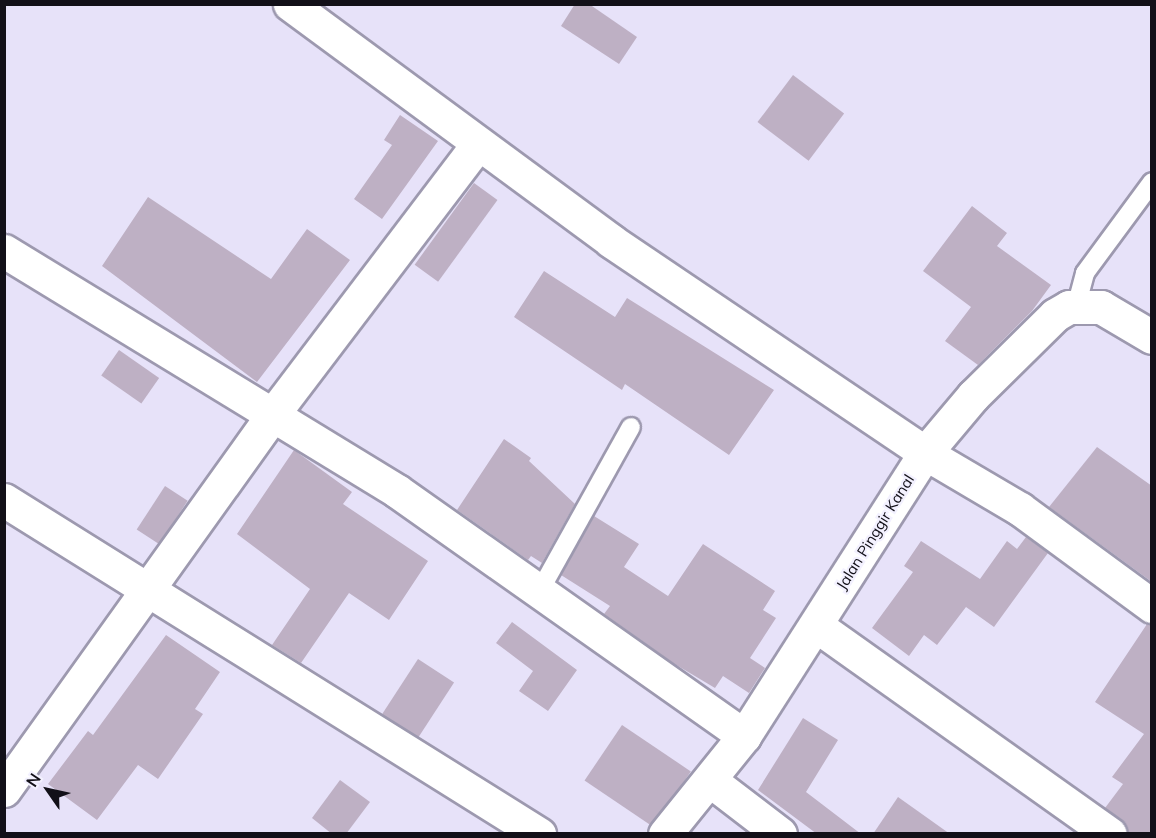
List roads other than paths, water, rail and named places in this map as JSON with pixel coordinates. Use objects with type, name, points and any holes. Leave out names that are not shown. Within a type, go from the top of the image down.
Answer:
[{"type":"street","points":[[290,4],[477,145],[925,453],[1020,509],[1152,606]]},
{"type":"street","points":[[4,790],[148,593],[273,414],[477,145]]},
{"type":"street","points":[[4,251],[397,491],[538,594],[744,736]]},
{"type":"street","points":[[1076,307],[1101,307],[1152,337]]},
{"type":"street","name":"Jalan Pinggir Kanal","points":[[665,834],[711,782],[744,736],[817,626],[925,453],[973,396],[1055,315],[1076,307]]},
{"type":"street","points":[[4,500],[148,593],[539,834]]},
{"type":"street","points":[[817,626],[1110,834]]},
{"type":"street","points":[[711,782],[780,834]]},
{"type":"lane","points":[[1076,307],[1085,273],[1152,182]]},
{"type":"lane","points":[[538,594],[631,427]]}]
